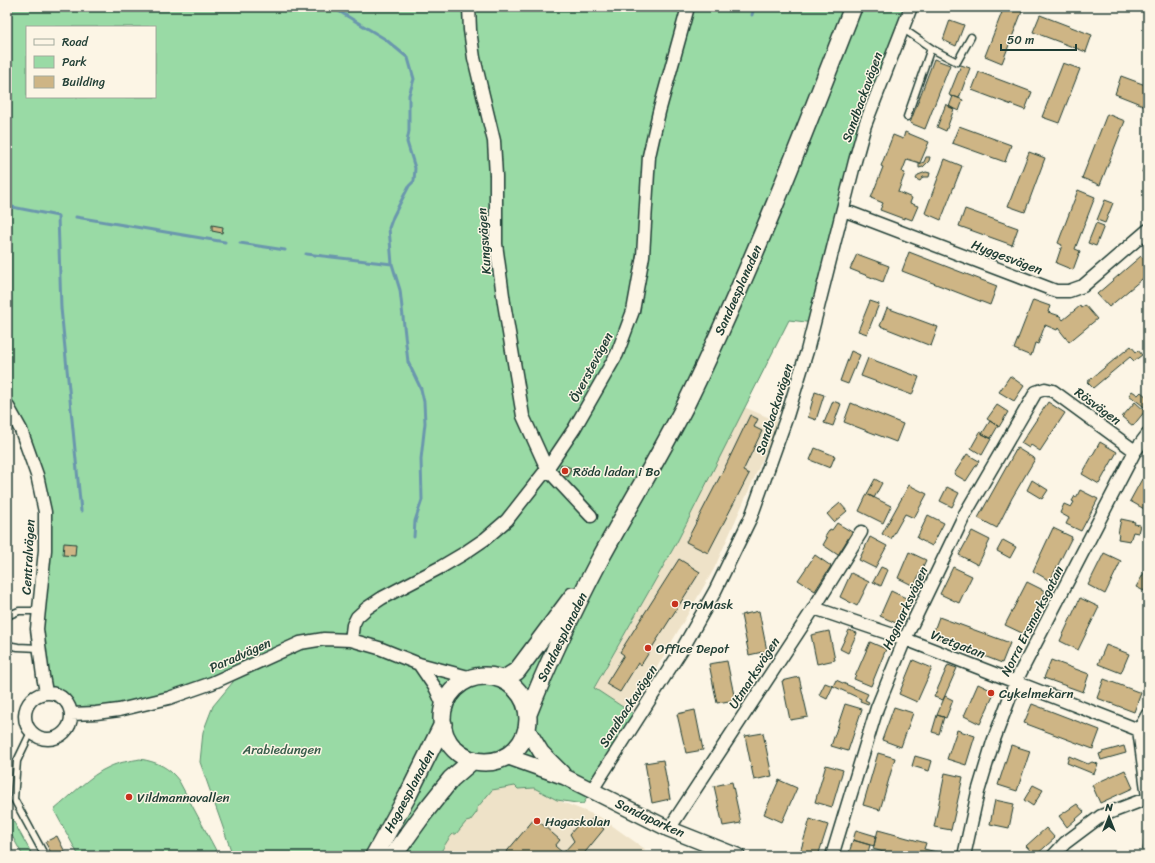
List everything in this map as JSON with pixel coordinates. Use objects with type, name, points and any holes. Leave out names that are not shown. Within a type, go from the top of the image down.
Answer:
[{"type":"main road","name":"Sandaesplanaden","points":[[527,721],[554,652],[599,562],[685,405],[732,306],[790,168],[853,7]]},
{"type":"main road","name":"Sandaesplanaden","points":[[503,680],[517,670],[599,562]]},
{"type":"main road","points":[[487,676],[503,680],[516,689],[524,701],[527,721],[520,744],[506,756],[497,760],[473,760],[463,755],[448,740],[443,724],[444,707],[448,697],[453,691],[464,682],[472,678],[487,676]]},
{"type":"main road","name":"Hagaesplanaden","points":[[374,856],[408,795],[443,724]]},
{"type":"main road","name":"Hagaesplanaden","points":[[393,856],[424,812],[451,779],[473,760]]},
{"type":"street","name":"Kungsvägen","points":[[470,7],[470,30],[474,58],[494,141],[496,176],[496,244],[504,303],[523,416],[547,469],[591,516]]},
{"type":"street","name":"Överstevägen","points":[[351,640],[353,625],[357,617],[367,608],[382,598],[441,567],[485,539],[507,520],[547,469],[574,428],[617,354],[633,311],[643,256],[649,156],[658,112],[688,7]]},
{"type":"street","name":"Sandbackavägen","points":[[592,790],[684,646],[715,590],[751,517],[787,416],[805,358],[865,124],[911,7]]},
{"type":"street","name":"Hyggesvägen","points":[[843,210],[1056,291],[1069,291],[1083,286],[1148,230]]},
{"type":"street","name":"Rösvägen","points":[[1042,390],[1045,389],[1053,391],[1135,451]]},
{"type":"street","name":"Hagmarksvägen","points":[[832,856],[876,708],[905,639],[965,514],[1036,392],[1042,390]]},
{"type":"street","name":"Centralvägen","points":[[9,411],[21,430],[37,475],[45,512],[45,550],[37,629],[46,692]]},
{"type":"street","name":"Norra Ersmarksgatan","points":[[964,856],[978,792],[993,742],[1016,681],[1135,451],[1148,434]]},
{"type":"street","name":"Utmarksvägen","points":[[669,829],[814,608],[861,532]]},
{"type":"street","name":"Vretgatan","points":[[814,608],[905,639],[1139,730]]},
{"type":"street","name":"Paradvägen","points":[[71,714],[96,714],[169,698],[212,683],[300,643],[324,640],[351,640],[379,648],[419,664],[472,678]]},
{"type":"street","points":[[419,664],[436,689],[444,707]]},
{"type":"street","points":[[46,692],[54,693],[62,697],[68,705],[71,714],[70,722],[66,731],[59,736],[48,739],[39,738],[31,732],[25,723],[24,714],[27,705],[33,698],[46,692]]},
{"type":"street","points":[[1053,856],[1065,843],[1102,816],[1148,797],[1139,730],[1148,714]]},
{"type":"street","name":"Sandaparken","points":[[527,721],[541,752],[566,777]]},
{"type":"street","name":"Sandaparken","points":[[506,756],[566,777],[669,829],[737,856]]},
{"type":"lane","points":[[902,28],[931,48],[957,62],[971,37]]},
{"type":"lane","points":[[906,117],[931,48]]},
{"type":"lane","points":[[7,616],[19,611],[39,611]]},
{"type":"lane","points":[[7,645],[39,648]]},
{"type":"lane","points":[[31,732],[17,761],[14,800],[44,856]]},
{"type":"lane","points":[[7,804],[14,800]]},
{"type":"lane","points":[[1147,850],[1148,842]]},
{"type":"shaded area","points":[[744,407],[779,422],[714,569],[631,712],[594,689],[677,542]]},
{"type":"shaded area","name":"Hagaskolan","points":[[515,786],[519,789],[534,788],[557,800],[600,817],[645,849],[640,856],[438,856],[445,847],[445,843],[453,834],[456,834],[492,790]]},
{"type":"green space","name":"Arabiedungen","points":[[7,7],[911,7],[880,86],[814,323],[789,320],[677,542],[594,688],[638,717],[583,804],[557,800],[534,788],[518,789],[515,786],[492,790],[477,808],[477,812],[470,821],[466,822],[456,834],[453,834],[438,856],[233,856],[200,762],[203,732],[213,706],[233,682],[235,673],[169,698],[71,714],[62,698],[55,694],[46,692],[37,629],[45,512],[7,405]]},
{"type":"green space","name":"Vildmannavallen","points":[[140,759],[162,766],[175,776],[219,856],[79,856],[54,810],[95,775],[117,764]]},
{"type":"green space","points":[[7,810],[33,856],[23,856],[10,832],[7,834]]},
{"type":"building","points":[[1004,7],[1017,7],[1023,9],[1002,63],[985,56]]},
{"type":"building","points":[[1040,15],[1092,35],[1086,52],[1033,32]]},
{"type":"building","points":[[950,20],[964,25],[956,46],[943,40]]},
{"type":"building","points":[[934,59],[950,65],[925,129],[910,123]]},
{"type":"building","points":[[1063,63],[1080,69],[1059,123],[1042,117]]},
{"type":"building","points":[[961,65],[970,68],[959,98],[949,95]]},
{"type":"building","points":[[979,72],[1032,92],[1025,110],[972,90]]},
{"type":"building","points":[[1121,76],[1148,86],[1148,107],[1115,94]]},
{"type":"building","points":[[953,96],[963,100],[959,111],[949,107]]},
{"type":"building","points":[[946,104],[954,109],[946,131],[937,127]]},
{"type":"building","points":[[1107,114],[1125,121],[1100,185],[1082,178]]},
{"type":"building","points":[[959,126],[1011,145],[1005,162],[952,143]]},
{"type":"building","points":[[905,132],[929,142],[920,163],[907,159],[902,172],[905,173],[898,192],[912,198],[910,203],[918,206],[912,220],[904,217],[904,219],[880,210],[883,203],[871,198],[893,135],[903,139]]},
{"type":"building","points":[[1029,152],[1045,158],[1025,212],[1008,206]]},
{"type":"building","points":[[1148,156],[1148,175],[1142,172]]},
{"type":"building","points":[[926,157],[930,157],[929,161],[923,167],[919,168],[919,164],[924,162]]},
{"type":"building","points":[[945,159],[962,166],[941,220],[925,213]]},
{"type":"building","points":[[926,172],[930,173],[929,177],[923,177],[920,181],[916,179],[918,175]]},
{"type":"building","points":[[1078,190],[1095,197],[1075,249],[1080,251],[1073,270],[1056,263],[1062,245],[1058,243]]},
{"type":"building","points":[[1105,200],[1113,203],[1105,223],[1097,220]]},
{"type":"building","points":[[965,209],[1018,228],[1012,245],[959,226]]},
{"type":"building","points":[[1096,223],[1104,226],[1096,246],[1088,243]]},
{"type":"building","points":[[212,225],[223,227],[222,233],[212,231]]},
{"type":"building","points":[[909,252],[997,286],[990,305],[902,271]]},
{"type":"building","points":[[857,254],[889,266],[883,282],[850,269]]},
{"type":"building","points":[[1141,256],[1148,264],[1148,274],[1109,307],[1097,294]]},
{"type":"building","points":[[1033,300],[1050,306],[1048,312],[1060,316],[1063,320],[1080,306],[1081,308],[1085,305],[1097,319],[1069,342],[1058,328],[1057,330],[1045,325],[1038,344],[1035,343],[1031,356],[1014,349]]},
{"type":"building","points":[[870,301],[879,304],[867,334],[858,331]]},
{"type":"building","points":[[887,308],[938,327],[931,346],[880,326]]},
{"type":"building","points":[[1131,346],[1136,352],[1138,350],[1142,355],[1134,361],[1130,357],[1093,388],[1087,382]]},
{"type":"building","points":[[851,351],[860,355],[848,384],[840,381]]},
{"type":"building","points":[[868,358],[919,377],[912,395],[861,376]]},
{"type":"building","points":[[1010,376],[1024,386],[1014,401],[999,392]]},
{"type":"building","points":[[1132,391],[1138,395],[1141,392],[1148,398],[1148,410],[1129,395]]},
{"type":"building","points":[[815,392],[824,395],[816,420],[808,417]]},
{"type":"building","points":[[833,401],[841,404],[833,426],[824,423]]},
{"type":"building","points":[[1048,402],[1065,413],[1040,451],[1031,445],[1029,448],[1021,443]]},
{"type":"building","points":[[1135,402],[1145,411],[1133,426],[1122,417]]},
{"type":"building","points":[[851,403],[903,424],[896,442],[844,422]]},
{"type":"building","points":[[997,405],[1008,412],[999,427],[987,419]]},
{"type":"building","points":[[750,415],[758,419],[754,427],[762,431],[743,471],[749,474],[708,553],[686,542]]},
{"type":"building","points":[[990,421],[998,426],[991,438],[982,434]]},
{"type":"building","points":[[980,432],[991,439],[982,455],[971,448]]},
{"type":"building","points":[[1100,442],[1117,452],[1099,484],[1082,474]]},
{"type":"building","points":[[815,448],[835,456],[830,468],[810,460]]},
{"type":"building","points":[[1017,448],[1035,459],[1012,498],[997,528],[978,518]]},
{"type":"building","points":[[967,454],[979,461],[966,481],[954,474]]},
{"type":"building","name":"Röda ladan i Bo","points":[[561,464],[571,468],[568,477],[558,473]]},
{"type":"building","points":[[875,479],[882,483],[874,498],[867,494]]},
{"type":"building","points":[[1142,479],[1148,483],[1148,507],[1146,510],[1130,501]]},
{"type":"building","points":[[1032,480],[1048,490],[1042,499],[1027,490]]},
{"type":"building","points":[[909,485],[927,494],[914,518],[905,514],[891,539],[882,534]]},
{"type":"building","points":[[947,487],[959,493],[952,507],[940,501]]},
{"type":"building","points":[[1080,490],[1098,499],[1081,531],[1066,524],[1069,518],[1060,513],[1064,504],[1071,507],[1074,502],[1072,501],[1075,496],[1076,498]]},
{"type":"building","points":[[867,494],[891,506],[883,523],[859,511]]},
{"type":"building","points":[[840,503],[847,511],[834,522],[827,514]]},
{"type":"building","points":[[928,515],[944,523],[932,546],[917,538]]},
{"type":"building","points":[[1121,519],[1135,522],[1134,524],[1140,525],[1138,533],[1133,532],[1130,541],[1118,539]]},
{"type":"building","points":[[837,523],[852,532],[838,555],[823,545],[827,538],[825,537],[830,529],[832,530]]},
{"type":"building","points":[[1053,528],[1072,537],[1050,581],[1033,571]]},
{"type":"building","points":[[972,531],[990,540],[978,565],[959,555]]},
{"type":"building","points":[[870,537],[887,546],[875,568],[859,560]]},
{"type":"building","points":[[1003,540],[1016,547],[1010,558],[997,551]]},
{"type":"building","points":[[64,543],[76,544],[75,556],[63,555]]},
{"type":"building","points":[[909,552],[926,560],[914,586],[898,578]]},
{"type":"building","points":[[1104,553],[1121,561],[1105,594],[1088,585]]},
{"type":"building","points":[[815,555],[831,566],[815,591],[798,580]]},
{"type":"building","points":[[679,559],[700,572],[641,665],[638,663],[620,692],[606,684],[624,655],[620,652]]},
{"type":"building","points":[[1148,566],[1148,585],[1144,591],[1136,587]]},
{"type":"building","points":[[881,567],[888,570],[881,586],[873,582]]},
{"type":"building","points":[[953,567],[972,576],[959,603],[940,594]]},
{"type":"building","points":[[851,573],[869,582],[857,606],[840,597]]},
{"type":"building","points":[[1027,582],[1045,591],[1024,634],[1005,625]]},
{"type":"building","points":[[891,591],[908,599],[898,624],[880,616]]},
{"type":"building","points":[[1080,598],[1099,607],[1078,650],[1060,641]]},
{"type":"building","points":[[759,611],[767,651],[749,655],[741,615]]},
{"type":"building","points":[[939,617],[1010,643],[1002,663],[932,636]]},
{"type":"building","points":[[849,630],[857,633],[848,653],[840,649]]},
{"type":"building","points":[[829,631],[835,660],[817,664],[811,635]]},
{"type":"building","points":[[870,642],[886,649],[871,686],[854,679]]},
{"type":"building","points":[[1106,645],[1129,654],[1121,673],[1098,664]]},
{"type":"building","points":[[913,660],[932,668],[917,702],[899,694]]},
{"type":"building","points":[[1051,660],[1089,674],[1083,692],[1044,678]]},
{"type":"building","points":[[727,661],[735,700],[717,703],[709,664]]},
{"type":"building","points":[[948,665],[957,668],[943,700],[934,697]]},
{"type":"building","points":[[799,677],[808,717],[790,720],[782,681]]},
{"type":"building","points":[[1104,679],[1141,693],[1134,712],[1097,698]]},
{"type":"building","points":[[836,680],[868,694],[865,700],[869,702],[868,704],[860,701],[861,699],[833,686]]},
{"type":"building","points":[[825,683],[833,686],[827,699],[819,695]]},
{"type":"building","points":[[978,684],[995,692],[980,724],[964,716]]},
{"type":"building","points":[[945,696],[953,700],[946,718],[937,715]]},
{"type":"building","points":[[845,704],[862,709],[848,751],[831,746]]},
{"type":"building","points":[[1032,704],[1100,730],[1093,749],[1024,723]]},
{"type":"building","points":[[894,707],[913,713],[901,747],[882,740]]},
{"type":"building","points":[[695,710],[703,750],[686,753],[677,714]]},
{"type":"building","points":[[937,715],[944,717],[939,734],[932,732]]},
{"type":"building","points":[[957,730],[975,736],[966,765],[947,759]]},
{"type":"building","points":[[763,733],[772,776],[754,780],[745,736]]},
{"type":"building","points":[[1011,745],[1030,751],[1017,791],[998,785]]},
{"type":"building","points":[[1124,746],[1126,753],[1101,760],[1099,754],[1102,752]]},
{"type":"building","points":[[878,753],[895,758],[880,810],[863,805]]},
{"type":"building","points":[[915,756],[932,761],[929,771],[912,766]]},
{"type":"building","points":[[1069,756],[1088,764],[1092,762],[1098,764],[1094,774],[1067,763]]},
{"type":"building","points":[[663,760],[670,799],[652,803],[645,763]]},
{"type":"building","points":[[826,765],[843,770],[832,807],[815,802]]},
{"type":"building","points":[[1125,770],[1133,788],[1100,803],[1092,785]]},
{"type":"building","points":[[945,773],[963,777],[951,830],[934,827]]},
{"type":"building","points":[[779,780],[797,788],[782,822],[764,814]]},
{"type":"building","points":[[732,782],[741,823],[723,826],[714,786]]},
{"type":"building","points":[[1033,785],[1043,790],[1033,806],[1024,800]]},
{"type":"building","points":[[995,800],[1014,804],[1009,828],[990,824]]},
{"type":"building","points":[[1077,804],[1084,812],[1067,827],[1059,816]]},
{"type":"building","points":[[535,818],[560,840],[555,846],[563,853],[574,841],[570,834],[582,820],[587,825],[592,819],[604,829],[582,856],[503,856]]},
{"type":"building","points":[[810,819],[828,825],[818,856],[799,856]]},
{"type":"building","points":[[1046,828],[1055,838],[1035,856],[1026,846]]},
{"type":"building","points":[[856,830],[876,836],[874,846],[853,840]]},
{"type":"building","points":[[878,830],[926,843],[924,849],[945,854],[945,856],[897,856],[873,849]]},
{"type":"building","points":[[57,836],[67,856],[53,856],[45,842]]},
{"type":"building","points":[[853,840],[870,845],[867,856],[848,856]]},
{"type":"waterway","points":[[332,7],[385,39],[408,58],[414,79],[409,95],[409,131],[407,142],[415,168],[414,181],[409,186],[389,228],[392,264],[400,290],[408,362],[421,389],[424,402],[425,423],[421,459],[422,500],[415,521],[414,537]]},
{"type":"waterway","points":[[752,15],[754,7]]},
{"type":"waterway","points":[[7,206],[58,216],[61,308],[81,511]]},
{"type":"waterway","points":[[76,217],[225,242]]},
{"type":"waterway","points":[[240,243],[285,250]]},
{"type":"waterway","points":[[306,254],[392,264]]},
{"type":"place","name":"Röda ladan i Bo","points":[[565,471]]},
{"type":"place","name":"ProMask","points":[[675,604]]},
{"type":"place","name":"Office Depot","points":[[648,648]]},
{"type":"place","name":"Cykelmekarn","points":[[991,693]]},
{"type":"place","name":"Vildmannavallen","points":[[129,797]]},
{"type":"place","name":"Hagaskolan","points":[[537,821]]}]
